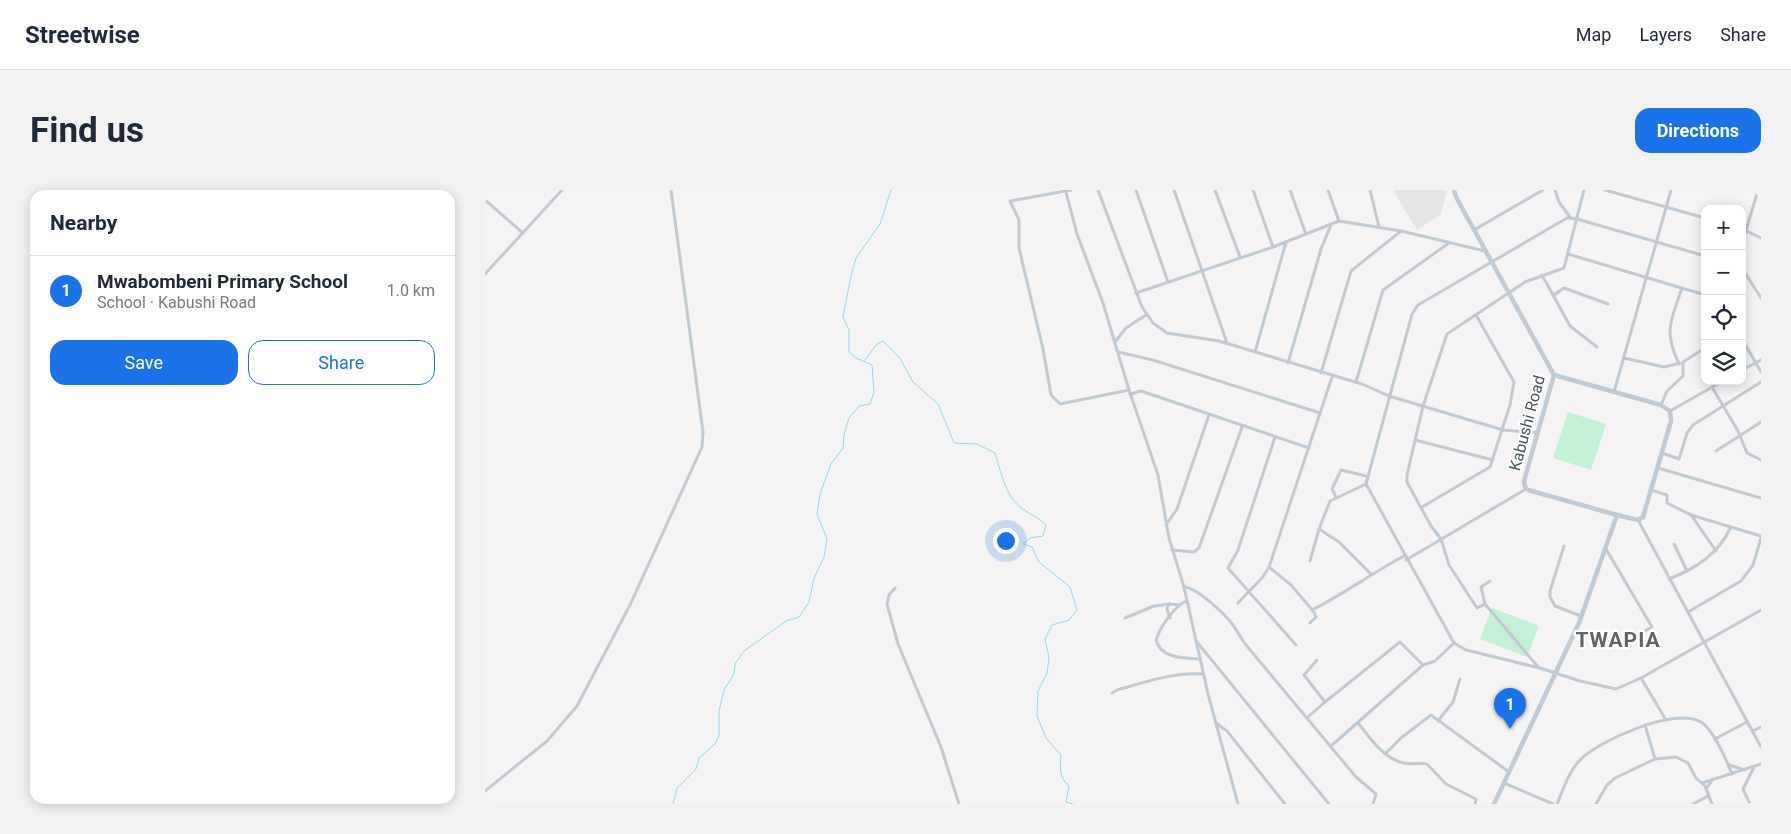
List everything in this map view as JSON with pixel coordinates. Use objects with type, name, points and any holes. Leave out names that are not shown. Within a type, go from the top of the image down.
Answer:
[{"type":"main road","name":"Kabushi Road","points":[[1454,190],[1485,251],[1555,375],[1524,481],[1526,489],[1638,520]]},
{"type":"main road","points":[[1555,375],[1661,406],[1670,411],[1672,418],[1658,468],[1643,516],[1638,520]]},
{"type":"main road","points":[[1494,804],[1575,631],[1617,515]]},
{"type":"street","points":[[485,791],[547,741],[577,706],[630,605],[702,447],[703,432],[671,190]]},
{"type":"street","points":[[1071,190],[1009,201],[1019,220],[1019,248],[1043,349],[1051,394],[1060,404],[1141,391],[1209,416],[1309,448]]},
{"type":"street","points":[[1098,190],[1146,315],[1158,328],[1167,333],[1228,344],[1332,377],[1356,382],[1389,396],[1503,430],[1538,433]]},
{"type":"street","points":[[1136,190],[1168,282]]},
{"type":"street","points":[[1174,190],[1228,344]]},
{"type":"street","points":[[1215,190],[1240,257]]},
{"type":"street","points":[[1253,190],[1273,247]]},
{"type":"street","points":[[1290,190],[1306,234]]},
{"type":"street","points":[[1328,190],[1339,221]]},
{"type":"street","points":[[1369,190],[1379,227]]},
{"type":"street","points":[[1474,230],[1543,190]]},
{"type":"street","points":[[1555,190],[1563,209],[1570,218]]},
{"type":"street","points":[[1485,604],[1479,608],[1476,607],[1449,565],[1441,539],[1406,479],[1423,406],[1447,334],[1509,292],[1542,275],[1564,268],[1584,190]]},
{"type":"street","points":[[1605,190],[1701,217]]},
{"type":"street","points":[[1615,392],[1671,190]]},
{"type":"street","points":[[1746,224],[1758,190]]},
{"type":"street","points":[[485,274],[560,191]]},
{"type":"street","points":[[1066,192],[1077,234],[1099,291],[1129,392],[1157,475],[1172,550],[1184,587],[1203,674],[1238,804]]},
{"type":"street","points":[[485,200],[523,233]]},
{"type":"street","points":[[1701,255],[1570,218],[1491,261],[1416,307],[1411,314],[1366,476],[1366,484],[1405,558],[1454,643],[1466,650],[1539,668],[1607,688],[1624,687],[1761,610]]},
{"type":"street","points":[[1136,293],[1273,247],[1339,221],[1401,231],[1485,251]]},
{"type":"street","points":[[1288,363],[1321,249],[1331,224]]},
{"type":"street","points":[[1321,373],[1351,271],[1401,231]]},
{"type":"street","points":[[1746,231],[1761,238]]},
{"type":"street","points":[[1255,352],[1287,242]]},
{"type":"street","points":[[1356,382],[1383,290],[1450,243]]},
{"type":"street","points":[[1568,254],[1701,294]]},
{"type":"street","points":[[1746,274],[1761,298]]},
{"type":"street","points":[[1542,275],[1570,326],[1597,347]]},
{"type":"street","points":[[1554,295],[1564,288],[1608,304]]},
{"type":"street","points":[[1661,406],[1667,391],[1683,376],[1681,363],[1669,340],[1669,330],[1682,288]]},
{"type":"street","points":[[1115,342],[1126,328],[1146,315]]},
{"type":"street","points":[[1422,508],[1490,466],[1503,430],[1514,382],[1476,316]]},
{"type":"street","points":[[1743,340],[1761,372]]},
{"type":"street","points":[[1624,358],[1664,367],[1681,363],[1701,350]]},
{"type":"street","points":[[1118,352],[1153,360],[1321,413]]},
{"type":"street","points":[[1746,368],[1761,360]]},
{"type":"street","points":[[1238,603],[1269,567],[1332,377]]},
{"type":"street","points":[[1662,452],[1679,459],[1687,433],[1693,424],[1761,382]]},
{"type":"street","points":[[1670,411],[1716,385]]},
{"type":"street","points":[[1712,387],[1747,453],[1761,460]]},
{"type":"street","points":[[1166,525],[1177,509],[1209,416]]},
{"type":"street","points":[[1716,452],[1761,422]]},
{"type":"street","points":[[1172,550],[1194,552],[1199,548],[1242,426]]},
{"type":"street","points":[[1275,437],[1238,550],[1228,568],[1296,645]]},
{"type":"street","points":[[1415,440],[1493,460]]},
{"type":"street","points":[[1658,468],[1761,498]]},
{"type":"street","points":[[1335,497],[1332,489],[1341,470],[1366,476]]},
{"type":"street","points":[[1310,561],[1319,529],[1330,502],[1335,497],[1366,484]]},
{"type":"street","points":[[1312,610],[1353,588],[1371,574],[1441,539],[1526,489]]},
{"type":"street","points":[[1651,490],[1667,495],[1667,503],[1691,515],[1761,537],[1748,574],[1741,581],[1688,612]]},
{"type":"street","points":[[1691,515],[1716,552]]},
{"type":"street","points":[[1638,520],[1761,747]]},
{"type":"street","points":[[1669,579],[1687,571],[1716,552],[1731,527]]},
{"type":"street","points":[[1319,529],[1339,542],[1371,574]]},
{"type":"street","points":[[1673,544],[1687,571]]},
{"type":"street","points":[[1564,546],[1550,591],[1550,597],[1555,606],[1581,616]]},
{"type":"street","points":[[1575,631],[1619,645],[1652,627],[1605,549]]},
{"type":"street","points":[[1269,567],[1291,585],[1312,610],[1316,616],[1311,623]]},
{"type":"street","points":[[1490,581],[1481,588],[1485,604],[1539,668]]},
{"type":"street","points":[[1184,587],[1193,589],[1201,594],[1231,623],[1246,646],[1356,777],[1376,794],[1373,804]]},
{"type":"street","points":[[895,588],[889,596],[887,604],[898,644],[941,747],[959,804]]},
{"type":"street","points":[[1125,618],[1155,606],[1179,605],[1186,602]]},
{"type":"street","points":[[1169,604],[1167,609],[1170,618]]},
{"type":"street","points":[[1179,605],[1158,632],[1157,646],[1175,657],[1200,659]]},
{"type":"street","points":[[1196,642],[1329,804]]},
{"type":"street","points":[[1308,718],[1399,642],[1423,665]]},
{"type":"street","points":[[1331,746],[1423,665],[1435,660],[1454,643]]},
{"type":"street","points":[[1317,660],[1305,672],[1304,677],[1325,702]]},
{"type":"street","points":[[1112,693],[1157,679],[1187,673],[1203,674]]},
{"type":"street","points":[[1641,678],[1666,720]]},
{"type":"street","points":[[1438,721],[1453,702],[1460,679]]},
{"type":"street","points":[[1385,754],[1429,715],[1509,772]]},
{"type":"street","points":[[1504,783],[1555,804],[1579,761],[1595,749],[1645,725],[1666,720],[1699,720],[1715,739],[1732,774]]},
{"type":"street","points":[[1715,739],[1747,722]]},
{"type":"street","points":[[1216,723],[1227,731],[1285,804]]},
{"type":"street","points":[[1358,723],[1385,754],[1403,763],[1427,764],[1446,784],[1474,798],[1475,804]]},
{"type":"street","points":[[1645,725],[1655,759]]},
{"type":"street","points":[[1752,731],[1761,727]]},
{"type":"street","points":[[1596,804],[1607,785],[1615,778],[1655,759],[1676,757],[1683,758],[1706,789],[1712,804]]},
{"type":"street","points":[[1702,783],[1761,764]]},
{"type":"street","points":[[1729,765],[1746,770]]},
{"type":"street","points":[[1750,804],[1743,789],[1754,767]]},
{"type":"street","points":[[1706,789],[1713,778]]},
{"type":"street","points":[[1693,804],[1708,796]]},
{"type":"shaded area","points":[[1393,190],[1447,190],[1441,214],[1417,230]]},
{"type":"green space","points":[[1568,412],[1606,424],[1591,470],[1553,458]]},
{"type":"green space","points":[[1492,608],[1539,626],[1527,657],[1480,639]]},
{"type":"waterway","points":[[673,804],[677,788],[696,769],[699,758],[715,744],[719,735],[719,711],[724,690],[734,674],[735,664],[744,651],[786,621],[799,617],[809,602],[814,578],[824,557],[827,539],[817,514],[820,494],[831,464],[843,448],[844,434],[849,418],[859,406],[870,404],[874,392],[872,365],[856,358],[849,352],[849,330],[843,317],[856,258],[880,224],[891,190]]},
{"type":"waterway","points":[[865,360],[877,344],[883,341],[899,357],[913,382],[938,404],[954,443],[977,444],[995,453],[1005,484],[1014,501],[1046,525],[1043,536],[1030,538],[1023,544],[1032,547],[1039,562],[1070,587],[1077,610],[1069,620],[1052,625],[1045,639],[1049,657],[1047,673],[1038,691],[1037,716],[1046,738],[1061,755],[1060,768],[1062,776],[1069,786],[1066,802],[1073,804]]},
{"type":"place","name":"Mwabombeni Primary School","points":[[1510,729]]},
{"type":"district","name":"TWAPIA","points":[[1618,640]]}]
